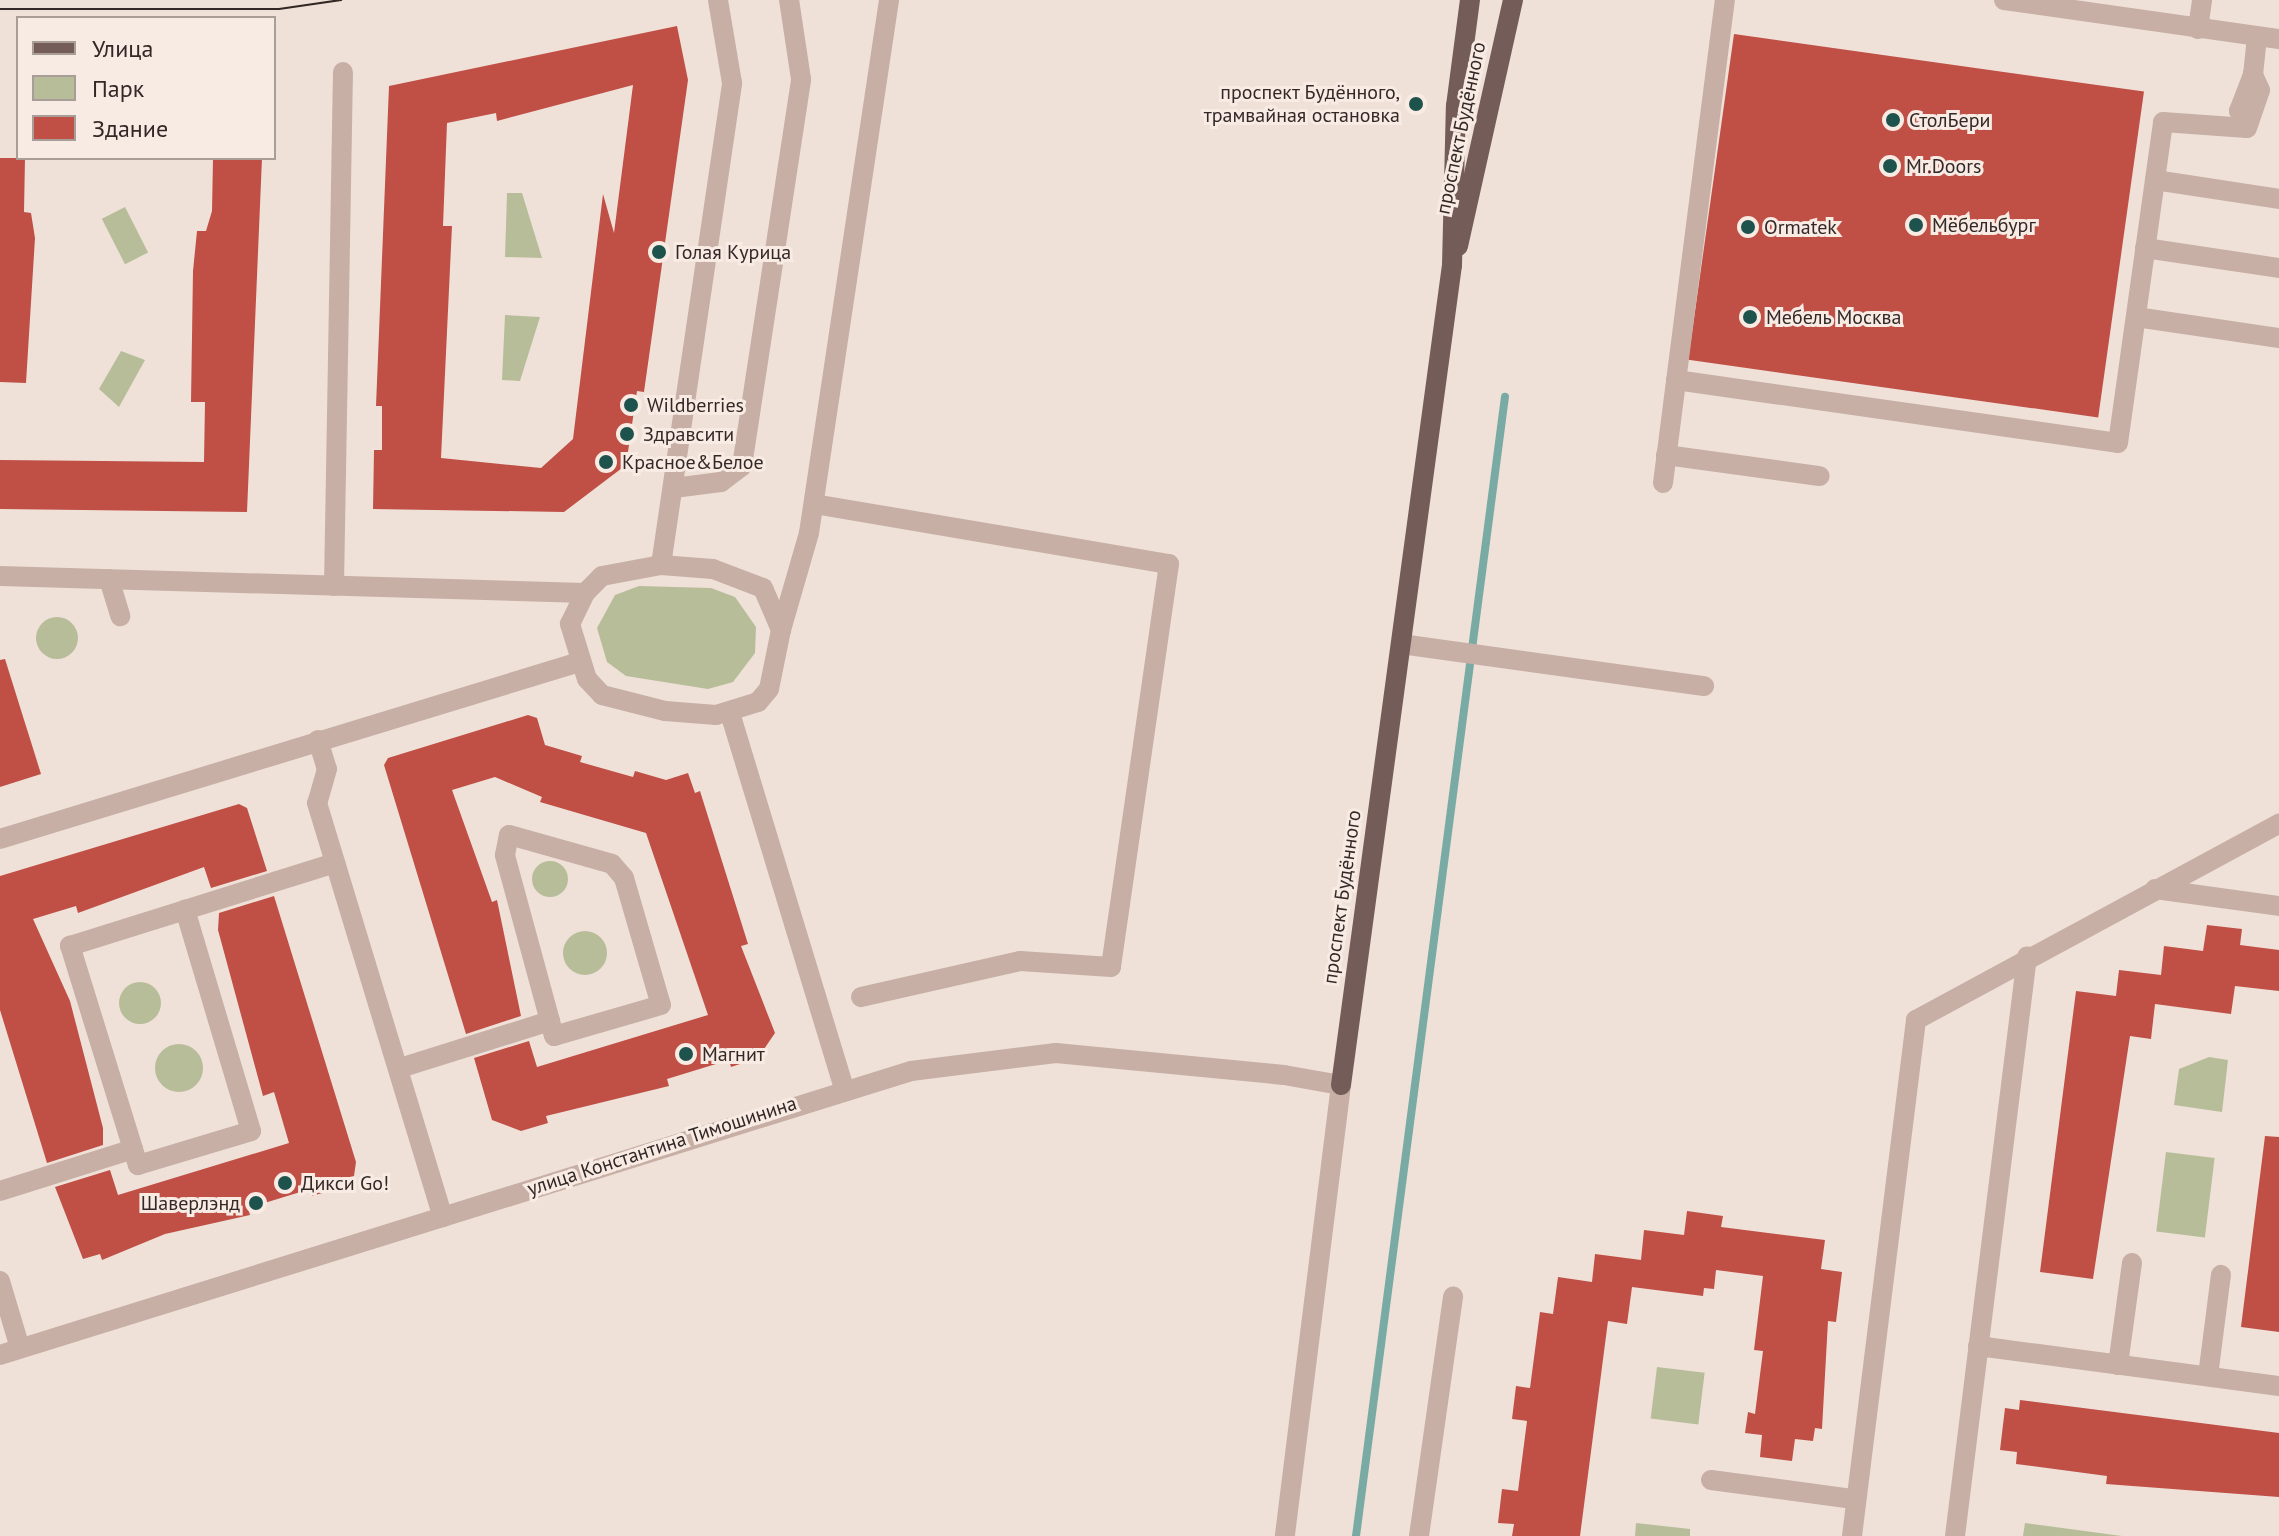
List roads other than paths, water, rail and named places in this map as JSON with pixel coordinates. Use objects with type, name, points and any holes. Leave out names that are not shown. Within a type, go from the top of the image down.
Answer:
[{"type":"main road","name":"проспект Будённого","points":[[1341,1085],[1452,265],[1455,121],[1470,0]]},
{"type":"main road","name":"проспект Будённого","points":[[1452,265],[1478,180],[1513,0]]},
{"type":"street","points":[[661,565],[732,83],[718,0]]},
{"type":"street","points":[[674,488],[721,482],[742,466],[801,79],[789,0]]},
{"type":"street","points":[[781,630],[763,588],[742,576],[661,565],[602,576],[585,593],[570,624],[576,663],[602,695],[635,707],[730,713],[769,689],[814,504],[889,0]]},
{"type":"street","points":[[1663,483],[1725,0]]},
{"type":"street","points":[[2004,0],[2279,39]]},
{"type":"street","points":[[2198,29],[2202,0]]},
{"type":"street","points":[[1676,380],[2118,443],[2163,122],[2247,128],[2248,117],[2257,113],[2260,90],[2253,75],[2257,36]]},
{"type":"street","points":[[334,586],[343,72]]},
{"type":"street","points":[[2155,180],[2279,199]]},
{"type":"street","points":[[2145,248],[2279,268]]},
{"type":"street","points":[[2136,317],[2279,338]]},
{"type":"street","points":[[1666,455],[1820,476]]},
{"type":"street","points":[[814,504],[1169,564],[1111,967],[996,964],[861,997]]},
{"type":"street","points":[[0,576],[585,593]]},
{"type":"street","points":[[109,579],[120,616]]},
{"type":"street","points":[[1401,644],[1704,686]]},
{"type":"street","points":[[0,839],[576,663]]},
{"type":"street","points":[[730,713],[844,1089]]},
{"type":"street","points":[[318,740],[327,769],[317,803],[443,1217]]},
{"type":"street","points":[[1852,1536],[1854,1499],[1916,1020],[2027,956],[2279,824]]},
{"type":"street","points":[[509,835],[612,864],[624,878],[661,1005],[554,1036],[550,1021],[505,855],[509,835]]},
{"type":"street","points":[[185,910],[251,1131],[138,1165],[70,946],[335,863]]},
{"type":"street","points":[[2155,889],[2279,906]]},
{"type":"street","points":[[1955,1536],[2027,956]]},
{"type":"street","points":[[400,1068],[550,1021]]},
{"type":"street","name":"улица Константина Тимошинина","points":[[0,1355],[844,1089],[993,1056],[1056,1053],[1176,1060],[1341,1085]]},
{"type":"street","name":"проспект Будённого","points":[[1285,1536],[1341,1085]]},
{"type":"street","points":[[0,1191],[133,1149]]},
{"type":"street","points":[[2118,1365],[2132,1263]]},
{"type":"street","points":[[2208,1376],[2221,1275]]},
{"type":"street","points":[[0,1281],[20,1348]]},
{"type":"street","points":[[1419,1536],[1453,1296]]},
{"type":"street","points":[[1978,1346],[2279,1386]]},
{"type":"street","points":[[1711,1480],[1854,1499]]},
{"type":"waterway","points":[[1356,1536],[1505,397]]},
{"type":"tram line","points":[[0,9],[279,9],[341,0]]},
{"type":"place","name":"проспект Будённого, трамвайная остановка","points":[[1416,104]]},
{"type":"place","name":"СтолБери","points":[[1893,120]]},
{"type":"place","name":"Mr.Doors","points":[[1890,166]]},
{"type":"place","name":"Мёбельбург","points":[[1916,225]]},
{"type":"place","name":"Ormatek","points":[[1748,227]]},
{"type":"place","name":"Голая Курица","points":[[659,252]]},
{"type":"place","name":"Мебель Москва","points":[[1750,317]]},
{"type":"place","name":"Wildberries","points":[[631,405]]},
{"type":"place","name":"Здравсити","points":[[627,434]]},
{"type":"place","name":"Красное&Белое","points":[[606,462]]},
{"type":"place","name":"Магнит","points":[[686,1054]]},
{"type":"place","name":"Дикси Go!","points":[[285,1183]]},
{"type":"place","name":"Шаверлэнд","points":[[256,1203]]}]
